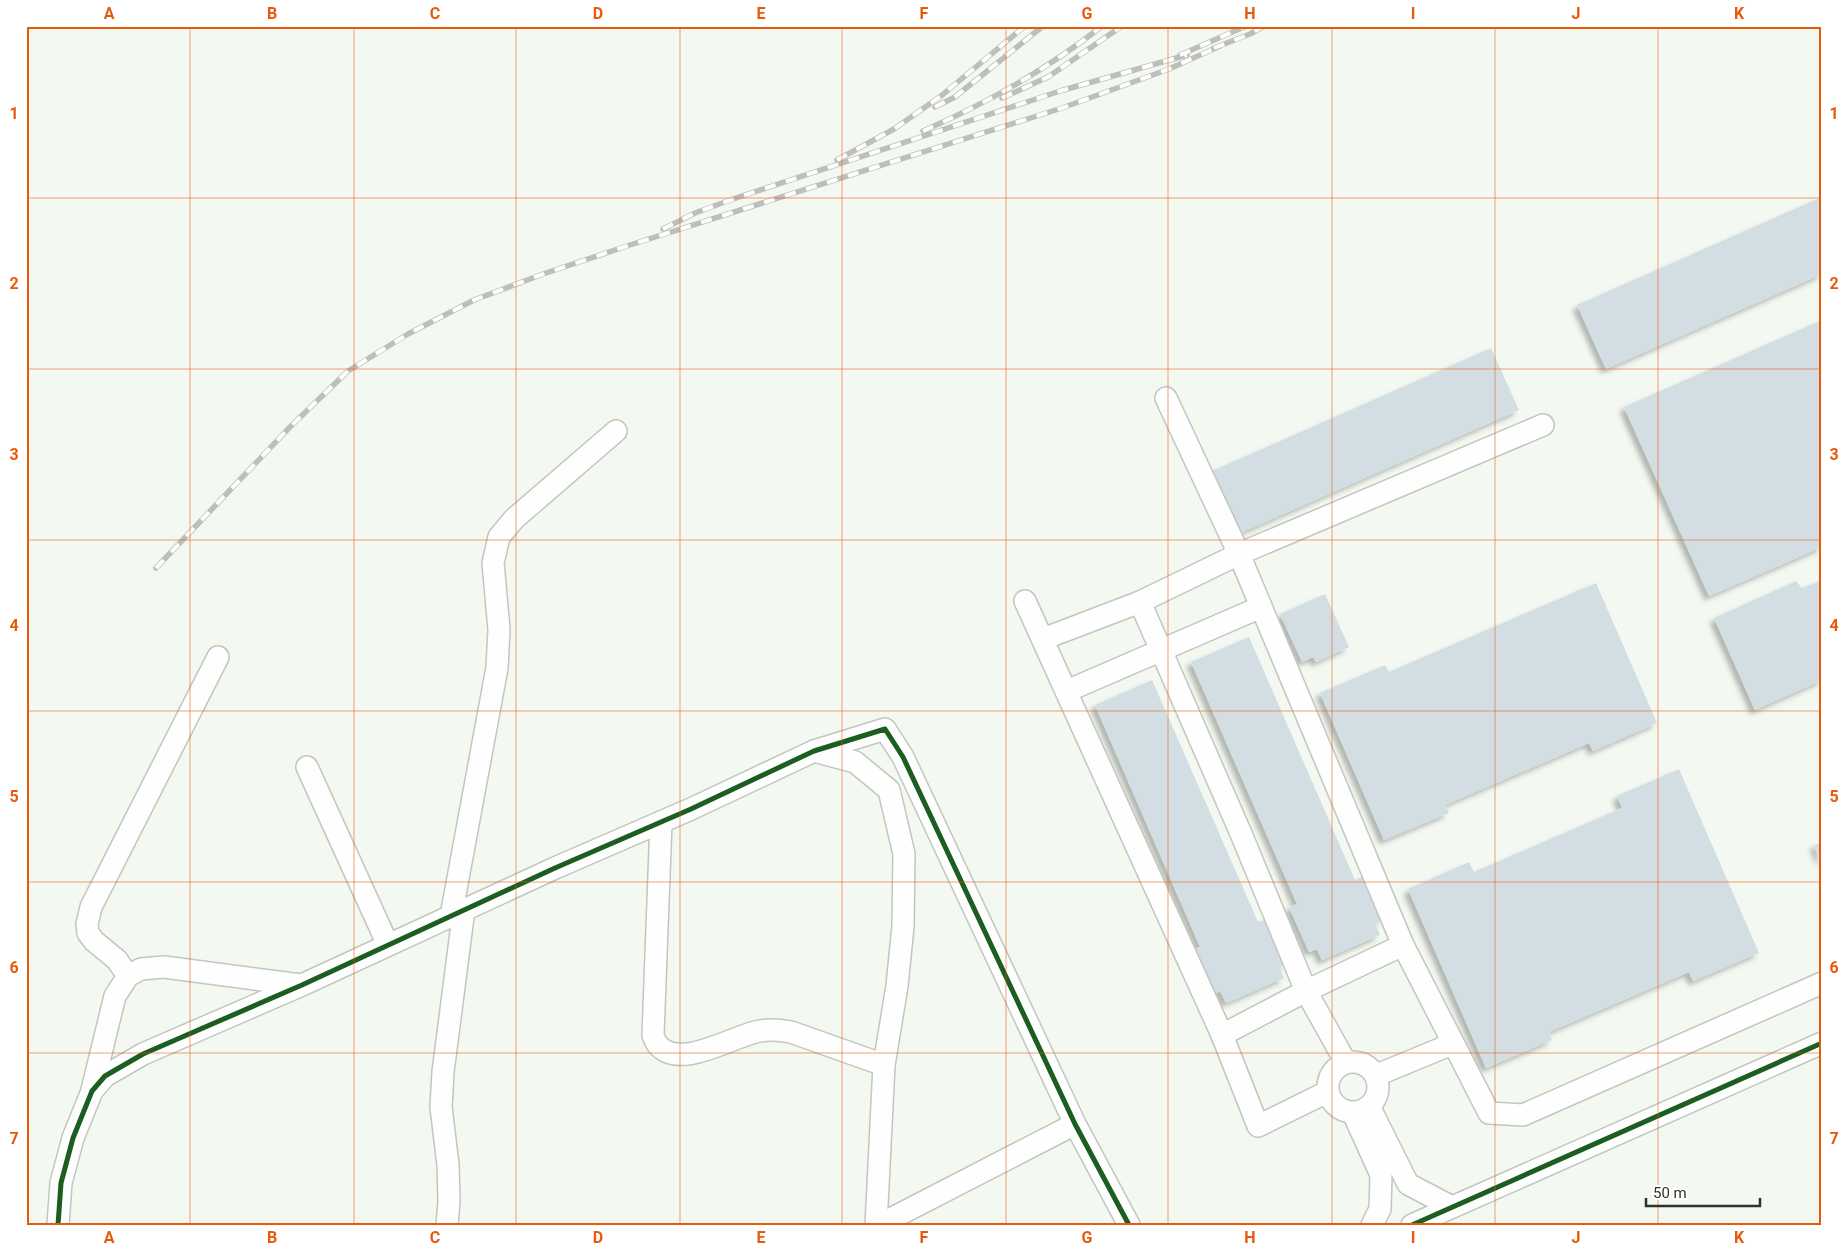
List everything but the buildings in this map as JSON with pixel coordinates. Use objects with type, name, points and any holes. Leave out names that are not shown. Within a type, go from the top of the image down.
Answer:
[{"type":"street","points":[[1166,398],[1239,554],[1403,944],[1489,1114],[1524,1115],[1822,983]]},
{"type":"street","points":[[1043,639],[1140,602],[1239,554],[1543,425]]},
{"type":"street","points":[[446,1225],[449,1201],[448,1165],[441,1107],[443,1072],[458,913],[497,668],[499,629],[493,563],[499,537],[514,519],[616,431]]},
{"type":"street","points":[[1025,601],[1222,1035],[1258,1126],[1327,1092]]},
{"type":"street","points":[[1140,602],[1242,836],[1306,991],[1345,1062]]},
{"type":"street","points":[[1067,691],[1261,607]]},
{"type":"street","points":[[128,976],[117,960],[94,941],[88,933],[87,924],[90,907],[218,657]]},
{"type":"street","points":[[92,1091],[105,1076],[143,1054],[302,985],[814,751],[886,729],[904,757],[1075,1124],[1129,1225]]},
{"type":"street","points":[[814,751],[855,762],[889,790],[904,854],[903,926],[898,986],[884,1065],[877,1225],[1075,1124]]},
{"type":"street","points":[[307,767],[388,945]]},
{"type":"street","points":[[661,822],[653,1035],[658,1046],[668,1052],[679,1055],[694,1054],[759,1031],[775,1030],[791,1032],[884,1065]]},
{"type":"street","points":[[1222,1035],[1306,991],[1403,944]]},
{"type":"street","points":[[58,1225],[63,1174],[79,1120],[92,1091],[115,996],[128,976],[141,969],[164,967],[302,985]]},
{"type":"street","points":[[1412,1225],[1822,1043]]},
{"type":"street","points":[[1377,1075],[1452,1044]]},
{"type":"street","points":[[1345,1062],[1364,1062],[1377,1075],[1379,1093],[1361,1110],[1336,1107],[1327,1092],[1330,1073],[1345,1062]]},
{"type":"street","points":[[1361,1110],[1408,1184],[1452,1207]]},
{"type":"street","points":[[1361,1110],[1381,1175],[1380,1209],[1372,1225]]},
{"type":"railway","points":[[837,160],[894,129],[941,96],[1025,26]]},
{"type":"railway","points":[[935,107],[955,97],[1043,26]]},
{"type":"railway","points":[[923,131],[994,97],[1039,71],[1102,26]]},
{"type":"railway","points":[[1002,98],[1048,77],[1122,26]]},
{"type":"railway","points":[[1180,55],[1246,26]]},
{"type":"railway","points":[[1214,48],[1250,34],[1264,26]]},
{"type":"railway","points":[[156,568],[290,427],[348,371],[408,334],[474,300],[546,273],[630,245],[1062,108],[1169,69],[1220,46]]},
{"type":"railway","points":[[663,229],[695,213],[733,199],[1060,91],[1187,55]]},
{"type":"cycle path","points":[[58,1225],[61,1183],[73,1138],[92,1091],[105,1076],[143,1054],[302,985],[555,868],[691,809],[814,751],[885,729],[903,757],[1075,1124],[1129,1225]]},
{"type":"cycle path","points":[[1412,1225],[1822,1043]]}]
